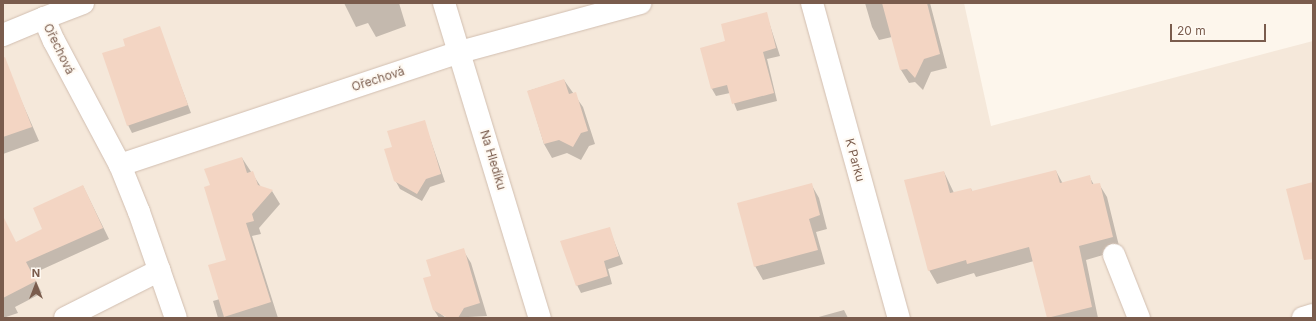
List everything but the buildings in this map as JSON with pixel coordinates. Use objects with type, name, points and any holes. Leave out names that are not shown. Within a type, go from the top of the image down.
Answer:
[{"type":"street","name":"Ořechová","points":[[3,35],[83,3]]},
{"type":"street","name":"Na Hledíku","points":[[444,3],[540,318]]},
{"type":"street","name":"Ořechová","points":[[120,165],[460,52],[640,3]]},
{"type":"street","name":"K Parku","points":[[812,3],[899,318]]},
{"type":"street","name":"Ořechová","points":[[44,18],[54,42],[120,165],[160,270],[176,318]]},
{"type":"street","points":[[1114,255],[1139,318]]},
{"type":"street","points":[[65,318],[160,270]]},
{"type":"street","points":[[1303,318],[1313,315]]},
{"type":"shaded area","points":[[3,3],[964,3],[991,126],[1313,41],[1313,318],[3,318]]}]
